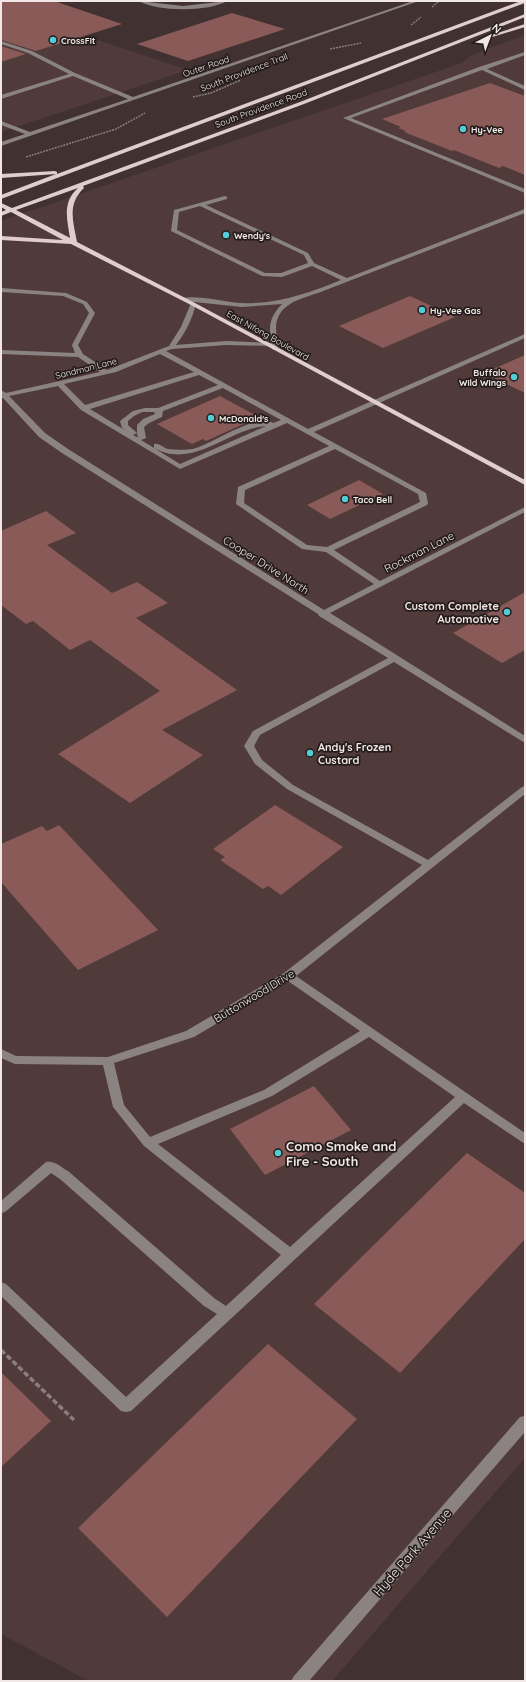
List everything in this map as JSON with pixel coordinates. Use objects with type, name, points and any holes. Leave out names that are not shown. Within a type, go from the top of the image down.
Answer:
[{"type":"main road","name":"South Providence Road","points":[[1,197],[525,1]]},
{"type":"main road","name":"South Providence Road","points":[[1,214],[302,103],[525,15]]},
{"type":"main road","points":[[483,38],[525,25]]},
{"type":"main road","points":[[428,54],[476,41]]},
{"type":"main road","points":[[1,176],[67,172]]},
{"type":"main road","points":[[1,238],[74,242],[69,212],[73,195],[88,182]]},
{"type":"main road","name":"East Nifong Boulevard","points":[[1,205],[185,299],[525,483]]},
{"type":"street","points":[[141,1],[169,7],[190,7],[217,4],[225,1]]},
{"type":"street","name":"Outer Road","points":[[1,144],[417,1]]},
{"type":"street","points":[[1,42],[30,52],[73,74],[133,99]]},
{"type":"street","points":[[525,53],[346,118],[525,191]]},
{"type":"street","points":[[513,57],[525,61]]},
{"type":"street","points":[[481,68],[525,88]]},
{"type":"street","points":[[1,97],[73,74]]},
{"type":"street","points":[[1,90],[13,93]]},
{"type":"street","points":[[1,123],[29,134]]},
{"type":"street","points":[[225,198],[176,212],[174,231],[264,275],[282,275],[312,264]]},
{"type":"street","points":[[200,204],[306,254],[312,264],[346,280]]},
{"type":"street","points":[[185,299],[242,305],[288,301],[525,211]]},
{"type":"street","points":[[1,290],[64,294],[84,303],[92,313],[75,344],[80,355],[106,373]]},
{"type":"street","points":[[272,347],[272,323],[276,315],[288,301]]},
{"type":"street","points":[[171,348],[190,319],[193,304]]},
{"type":"street","points":[[309,431],[525,336]]},
{"type":"street","name":"Sandman Lane","points":[[2,395],[60,384],[106,373],[171,348],[226,343],[272,347]]},
{"type":"street","points":[[1,352],[80,355]]},
{"type":"street","points":[[162,352],[222,386],[309,431],[422,493],[424,503],[328,550]]},
{"type":"street","points":[[84,408],[199,373]]},
{"type":"street","points":[[60,384],[84,408],[180,467],[287,420]]},
{"type":"street","points":[[222,386],[159,410],[147,409],[130,415],[124,421],[125,426],[166,452],[194,451],[253,425],[276,424]]},
{"type":"street","name":"Cooper Drive North","points":[[2,395],[48,439],[322,614],[525,740]]},
{"type":"street","points":[[142,438],[140,427],[146,421],[158,415],[159,410]]},
{"type":"street","points":[[336,446],[241,489],[240,504],[306,547],[328,550],[380,584]]},
{"type":"street","name":"Rockman Lane","points":[[322,614],[525,509]]},
{"type":"street","points":[[394,658],[256,733],[249,746],[258,762],[290,787],[429,865]]},
{"type":"street","name":"Buttonwood Drive","points":[[1,1053],[15,1060],[108,1061],[190,1034],[288,976],[525,789]]},
{"type":"street","points":[[288,976],[525,1139]]},
{"type":"street","points":[[148,1143],[268,1093],[368,1032]]},
{"type":"street","points":[[108,1061],[119,1107],[148,1143],[290,1255]]},
{"type":"street","points":[[1,1288],[126,1406],[463,1096]]},
{"type":"street","points":[[1,1208],[50,1166],[64,1175],[204,1297],[226,1313]]},
{"type":"street","name":"Hyde Park Avenue","points":[[298,1681],[525,1422]]},
{"type":"path","points":[[428,11],[438,1]]},
{"type":"path","points":[[411,25],[422,16]]},
{"type":"path","points":[[325,50],[366,42]]},
{"type":"path","name":"South Providence Trail","points":[[188,98],[211,93],[246,78]]},
{"type":"path","points":[[10,176],[11,161],[58,148],[116,129],[147,112]]},
{"type":"path","points":[[1,1350],[74,1420]]},
{"type":"shaded area","points":[[1,8],[188,70],[1,132]]},
{"type":"shaded area","points":[[525,35],[525,1458],[332,1681],[89,1681],[1,1634],[1,221],[462,63],[472,55]]},
{"type":"building","points":[[1,1],[54,1],[122,24],[36,51],[1,40]]},
{"type":"building","points":[[232,13],[285,29],[188,61],[137,44]]},
{"type":"building","points":[[1,46],[26,54],[1,62]]},
{"type":"building","name":"Hy-Vee","points":[[490,83],[525,96],[525,175],[503,166],[499,168],[454,150],[452,151],[404,132],[406,131],[398,128],[401,127],[382,119]]},
{"type":"building","points":[[410,296],[455,317],[383,348],[339,326]]},
{"type":"building","points":[[525,355],[525,393],[484,373]]},
{"type":"building","name":"McDonald's","points":[[220,396],[255,415],[244,420],[248,422],[206,441],[203,439],[192,444],[157,424]]},
{"type":"building","name":"Taco Bell","points":[[359,480],[383,494],[330,519],[307,505]]},
{"type":"building","points":[[46,511],[76,533],[47,545],[112,593],[137,582],[168,603],[136,618],[237,690],[162,730],[203,755],[130,803],[58,754],[160,691],[90,640],[70,650],[33,621],[26,624],[1,605],[1,531]]},
{"type":"building","name":"Custom Complete Automotive","points":[[525,592],[525,650],[502,663],[453,633]]},
{"type":"building","points":[[275,805],[343,847],[281,895],[268,886],[263,889],[220,860],[225,857],[213,849]]},
{"type":"building","points":[[59,825],[158,930],[78,970],[1,882],[1,844],[42,826],[47,831]]},
{"type":"building","name":"Como Smoke and Fire - South","points":[[314,1086],[351,1130],[265,1175],[230,1129]]},
{"type":"building","points":[[467,1153],[525,1193],[525,1239],[400,1373],[314,1304]]},
{"type":"building","points":[[268,1344],[357,1419],[167,1617],[78,1528]]},
{"type":"building","points":[[1,1372],[51,1421],[1,1467]]},
{"type":"place","name":"CrossFit","points":[[53,40]]},
{"type":"place","name":"Hy-Vee","points":[[463,129]]},
{"type":"place","name":"Wendy's","points":[[226,235]]},
{"type":"place","name":"Hy-Vee Gas","points":[[422,310]]},
{"type":"place","name":"Buffalo Wild Wings","points":[[514,377]]},
{"type":"place","name":"McDonald's","points":[[211,418]]},
{"type":"place","name":"Taco Bell","points":[[345,499]]},
{"type":"place","name":"Custom Complete Automotive","points":[[507,612]]},
{"type":"place","name":"Andy's Frozen Custard","points":[[310,753]]},
{"type":"place","name":"Como Smoke and Fire - South","points":[[278,1153]]}]
